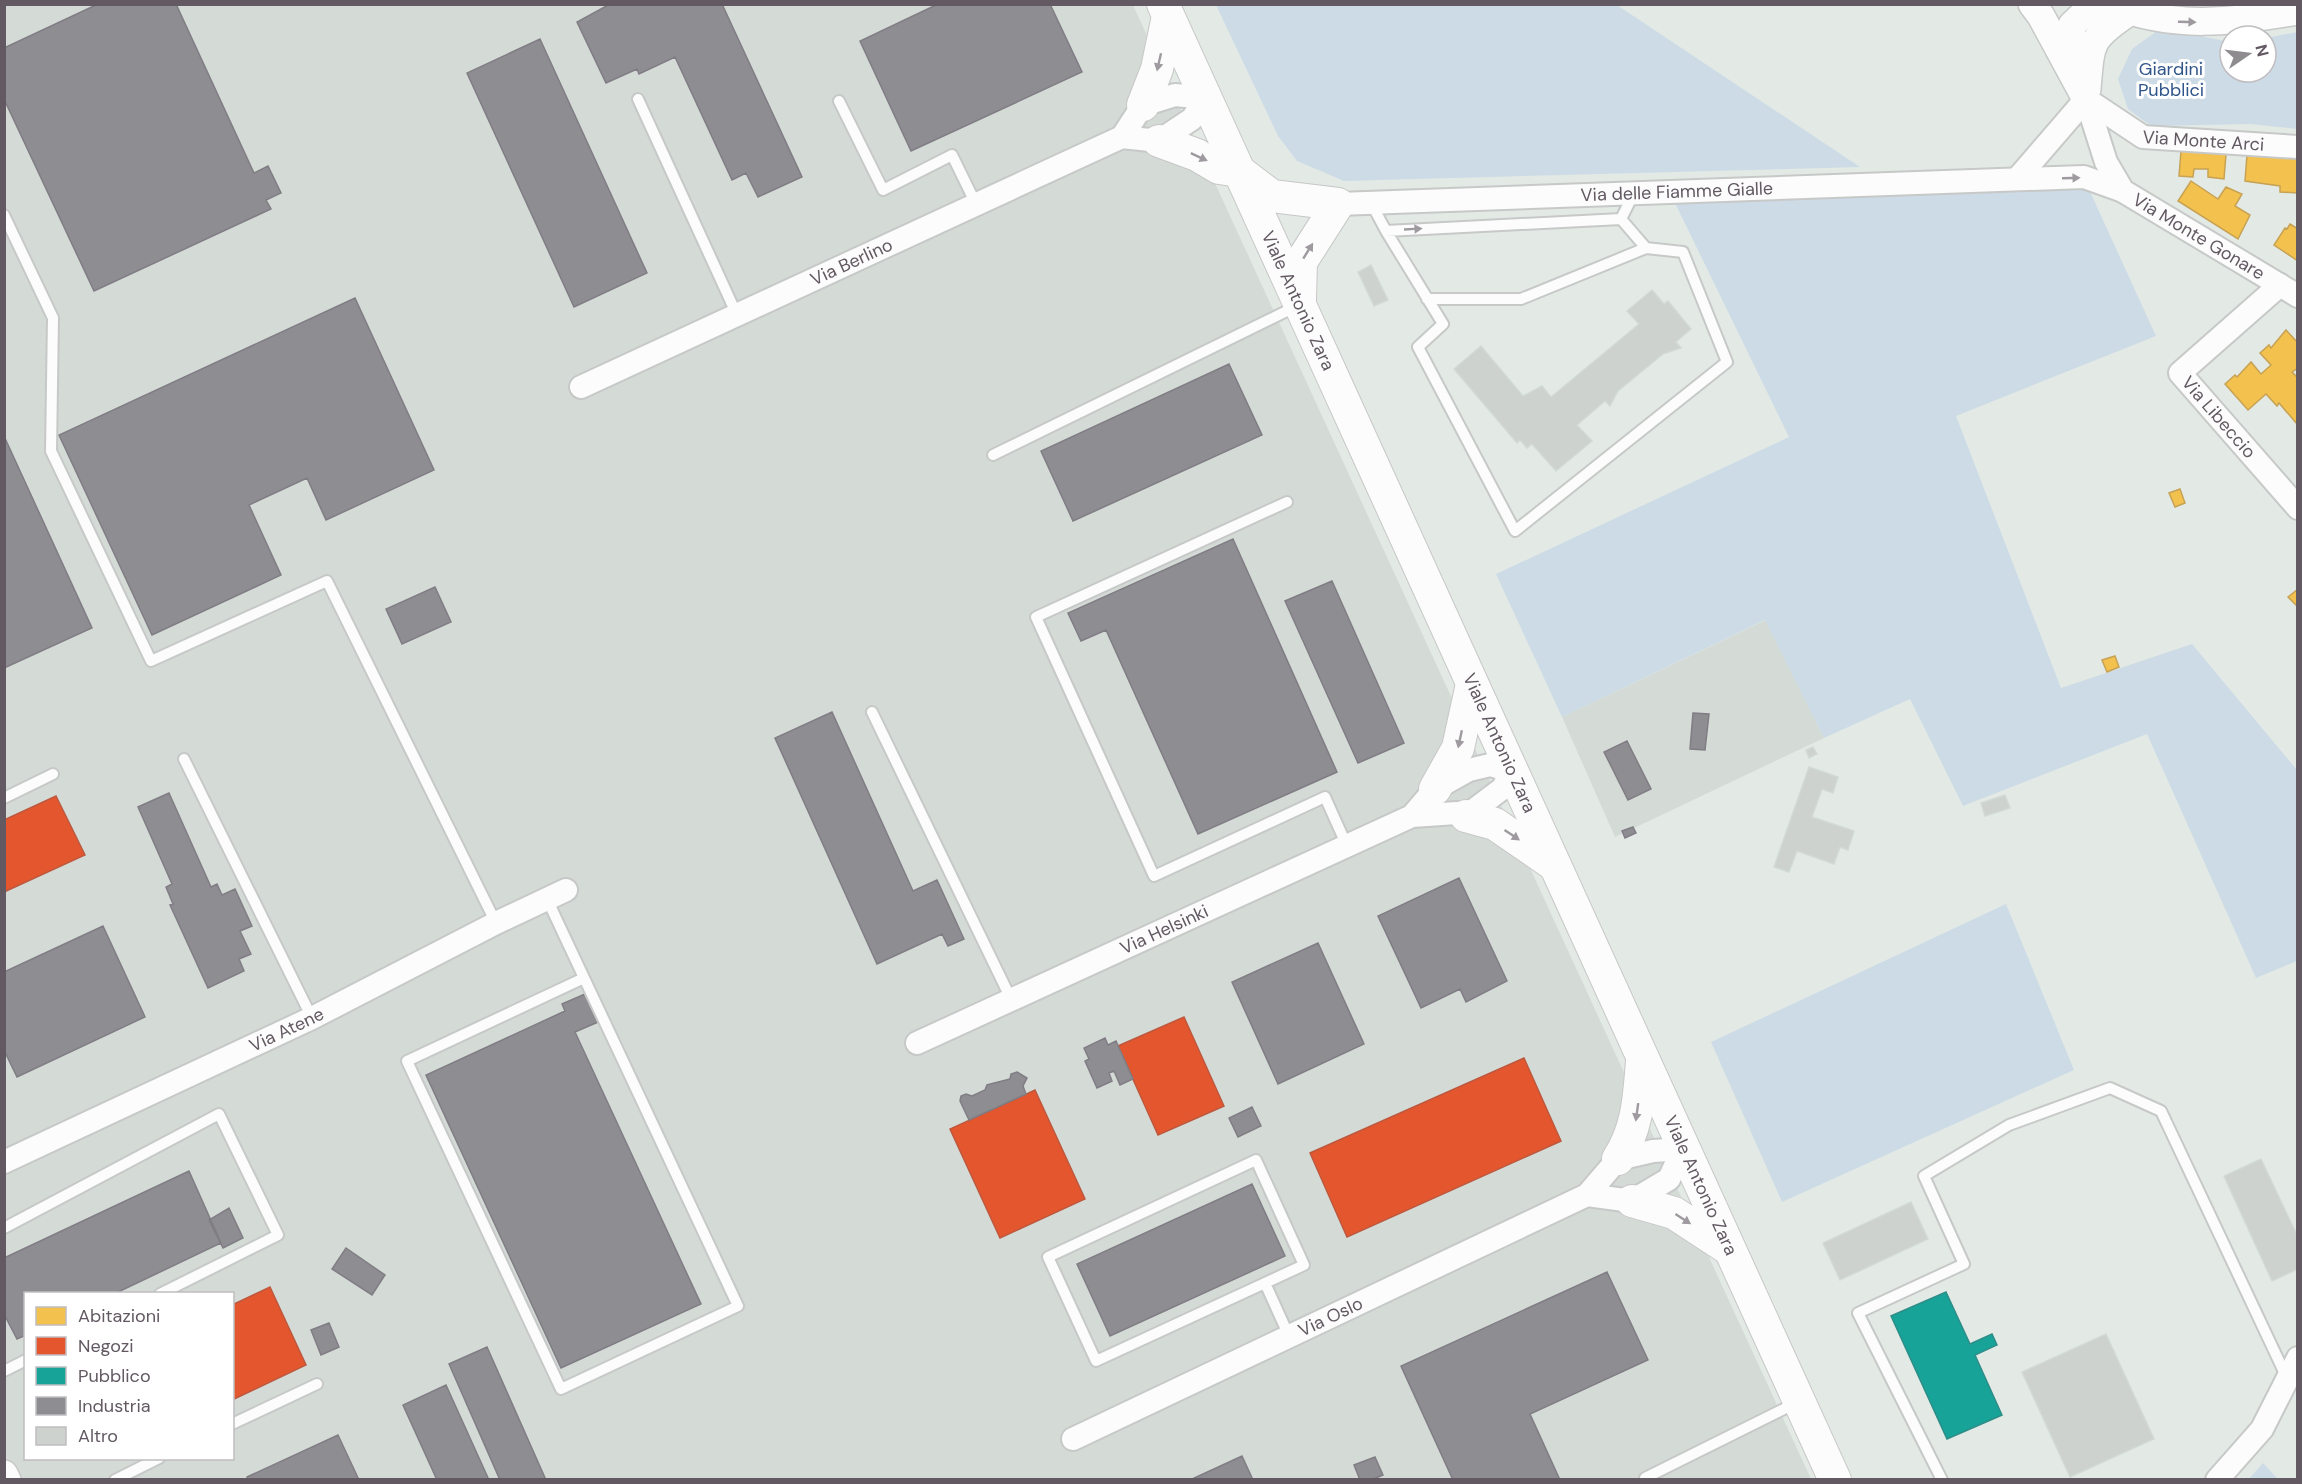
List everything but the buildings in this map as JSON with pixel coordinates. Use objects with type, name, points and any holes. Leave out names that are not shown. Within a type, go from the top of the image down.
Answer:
[{"type":"main road","name":"Viale Antonio Zara","points":[[1166,10],[1642,1060],[1835,1479]]},
{"type":"main road","points":[[1143,105],[1157,69],[1166,10]]},
{"type":"main road","points":[[1159,141],[1197,155],[1220,168],[1239,171],[1272,196],[1338,204],[1301,262],[1300,304]]},
{"type":"main road","points":[[1435,789],[1458,748],[1472,684]]},
{"type":"main road","points":[[1466,816],[1495,824],[1554,864]]},
{"type":"main road","points":[[1618,1159],[1631,1140],[1638,1116],[1642,1060]]},
{"type":"main road","points":[[1632,1201],[1674,1213],[1729,1249]]},
{"type":"street","points":[[2032,4],[2041,16],[2086,99]]},
{"type":"street","points":[[2086,99],[2070,54],[2072,26],[2096,4]]},
{"type":"street","points":[[2017,179],[2086,99],[2091,50],[2101,31],[2119,8],[2182,23],[2231,21],[2298,11]]},
{"type":"street","points":[[1175,95],[1206,98],[1192,119],[1159,141],[1122,137],[1143,105],[1175,95]]},
{"type":"street","name":"Via Monte Arci","points":[[2086,99],[2143,138],[2298,147]]},
{"type":"street","name":"Via Monte Gonare","points":[[2086,99],[2106,162],[2123,191],[2289,290]]},
{"type":"street","name":"Via Berlino","points":[[581,387],[1122,137]]},
{"type":"street","name":"Via delle Fiamme Gialle","points":[[1338,204],[2084,177],[2123,191]]},
{"type":"street","name":"Via Libeccio","points":[[2289,290],[2180,373],[2298,508]]},
{"type":"street","name":"Via Helsinki","points":[[1412,816],[1435,789],[1469,770],[1490,765],[1511,771]]},
{"type":"street","points":[[1466,816],[1503,788],[1511,771]]},
{"type":"street","name":"Via Helsinki","points":[[917,1043],[1412,816],[1457,813],[1466,816]]},
{"type":"street","name":"Via Atene","points":[[4,1162],[312,1018],[496,922],[556,894]]},
{"type":"street","points":[[1587,1195],[1632,1201],[1669,1179],[1678,1165],[1683,1149],[1653,1151],[1618,1159]]},
{"type":"street","name":"Via Oslo","points":[[1073,1439],[1587,1195],[1618,1159]]},
{"type":"street","points":[[2217,1479],[2262,1429],[2292,1368]]},
{"type":"street","points":[[4,1474],[7,1479]]},
{"type":"lane","points":[[638,99],[736,315]]},
{"type":"lane","points":[[839,101],[883,190],[952,155],[976,204]]},
{"type":"lane","points":[[1621,219],[1634,193]]},
{"type":"lane","points":[[1371,203],[1386,231],[1427,299],[1443,324],[1418,347],[1515,531],[1727,362],[1683,252],[1646,248],[1521,299],[1427,299]]},
{"type":"lane","points":[[4,215],[53,318],[51,451],[150,661],[327,581],[496,922]]},
{"type":"lane","points":[[1386,231],[1621,219]]},
{"type":"lane","points":[[1621,219],[1646,248]]},
{"type":"lane","points":[[993,455],[1300,304]]},
{"type":"lane","points":[[1287,502],[1036,617],[1154,876],[1325,798],[1347,846]]},
{"type":"lane","points":[[872,712],[1011,999]]},
{"type":"lane","points":[[184,759],[312,1018]]},
{"type":"lane","points":[[4,798],[53,774]]},
{"type":"lane","points":[[556,894],[584,978],[738,1306],[561,1389],[407,1061],[584,978]]},
{"type":"lane","points":[[1942,1479],[1858,1313],[1964,1263],[1924,1176],[2008,1125],[2110,1088],[2162,1111],[2292,1368]]},
{"type":"lane","points":[[4,1228],[219,1114],[278,1235],[162,1292]]},
{"type":"lane","points":[[1256,1160],[1304,1264],[1265,1283],[1096,1361],[1048,1257],[1256,1160]]},
{"type":"lane","points":[[1265,1283],[1289,1336]]},
{"type":"lane","points":[[4,1371],[24,1361]]},
{"type":"lane","points":[[234,1423],[317,1384]]},
{"type":"lane","points":[[1646,1479],[1799,1402]]},
{"type":"lane","points":[[115,1479],[155,1460]]},
{"type":"shaded area","points":[[5,5],[1133,5],[1811,1479],[5,1480]]},
{"type":"shaded area","points":[[1766,620],[1824,738],[1615,837],[1562,717]]},
{"type":"green space","points":[[1216,5],[1617,5],[1860,167],[1344,181],[1297,161],[1278,136]]},
{"type":"green space","name":"Giardini Pubblici","points":[[2161,28],[2218,40],[2218,84],[2278,84],[2278,36],[2297,32],[2297,129],[2251,124],[2151,126],[2128,109],[2118,79],[2132,49]]},
{"type":"green space","points":[[2087,185],[2156,336],[1956,416],[2061,688],[2192,644],[2297,770],[2297,961],[2256,978],[2147,734],[1963,806],[1910,699],[1824,738],[1765,620],[1562,717],[1496,574],[1789,437],[1675,203]]},
{"type":"green space","points":[[2006,904],[2074,1070],[1782,1202],[1711,1042]]},
{"type":"green space","points":[[2263,1463],[2278,1479],[2249,1479]]}]
